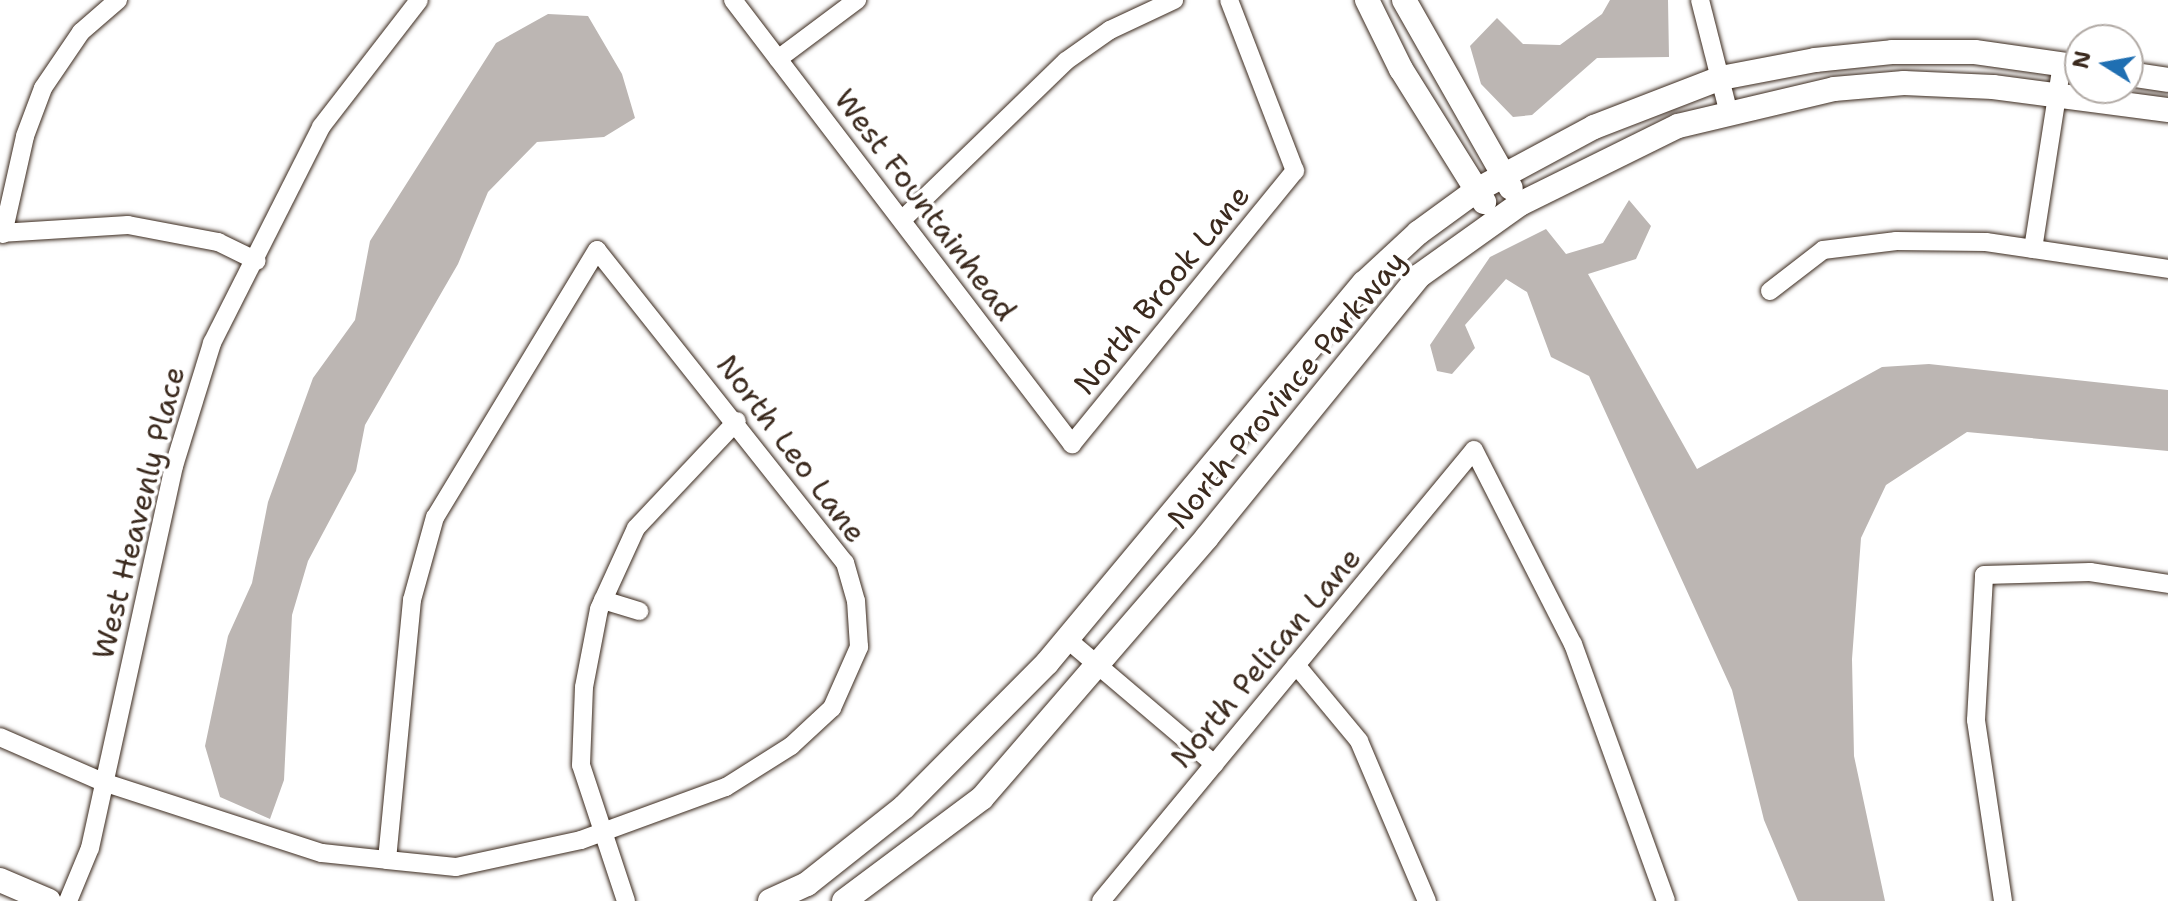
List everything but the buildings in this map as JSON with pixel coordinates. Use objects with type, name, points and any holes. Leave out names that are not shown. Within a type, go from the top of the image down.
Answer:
[{"type":"street","points":[[118,0],[81,32],[43,88],[25,136],[2,233],[128,225],[218,242],[257,261]]},
{"type":"street","name":"West Heavenly Place","points":[[68,901],[90,848],[174,466],[212,343],[257,261],[321,127],[419,0]]},
{"type":"street","name":"West Fountainhead","points":[[733,0],[1072,444]]},
{"type":"street","points":[[778,59],[857,0]]},
{"type":"street","points":[[903,219],[1066,61],[1110,30],[1174,0]]},
{"type":"street","name":"North Brook Lane","points":[[1072,444],[1295,171],[1229,0]]},
{"type":"street","points":[[1367,0],[1401,69],[1496,221]]},
{"type":"street","points":[[1404,0],[1520,204]]},
{"type":"street","points":[[1700,0],[1728,110]]},
{"type":"street","name":"North Province Parkway","points":[[770,901],[807,884],[904,807],[1068,640],[1364,283],[1418,233],[1477,190],[1594,127],[1721,78],[1892,52],[1975,52],[2064,64]]},
{"type":"street","points":[[2144,76],[2168,80]]},
{"type":"street","points":[[2033,249],[2057,93],[2064,79]]},
{"type":"street","name":"North Province Parkway","points":[[844,901],[982,798],[1099,662],[1419,276],[1520,204],[1610,157],[1728,110],[1834,89],[1904,83],[2057,93],[2168,110]]},
{"type":"street","points":[[1770,291],[1823,250],[1896,241],[1986,242],[2168,269]]},
{"type":"street","name":"North Leo Lane","points":[[387,860],[412,600],[435,517],[597,250],[737,421],[845,563],[856,601],[859,647],[832,708],[791,746],[726,787],[600,833]]},
{"type":"street","points":[[626,901],[600,833],[581,765],[584,687],[603,600],[636,528],[737,421]]},
{"type":"street","name":"North Pelican Lane","points":[[1101,901],[1474,450],[1573,644],[1666,901]]},
{"type":"street","points":[[2003,901],[1990,843],[1976,720],[1984,575],[2090,572],[2168,584]]},
{"type":"street","points":[[603,600],[639,611]]},
{"type":"street","points":[[1068,640],[1099,662],[1214,764]]},
{"type":"street","points":[[1296,665],[1359,741],[1427,901]]},
{"type":"street","points":[[0,737],[103,782],[322,853],[456,867],[600,833]]},
{"type":"street","points":[[0,880],[49,901]]},
{"type":"shaded area","points":[[1610,0],[1668,0],[1669,57],[1597,58],[1532,115],[1513,117],[1481,84],[1470,46],[1497,18],[1523,44],[1560,45],[1602,14]]},
{"type":"shaded area","points":[[548,14],[588,16],[622,74],[635,118],[604,137],[537,142],[488,192],[458,264],[365,425],[356,471],[308,561],[292,615],[284,780],[270,819],[220,797],[205,746],[228,636],[252,583],[268,502],[313,378],[355,320],[370,241],[496,43]]},
{"type":"shaded area","points":[[1629,200],[1651,226],[1636,259],[1588,274],[1697,469],[1882,367],[1929,364],[2168,390],[2168,451],[1967,432],[1886,485],[1861,538],[1852,659],[1854,756],[1885,901],[1798,901],[1764,820],[1732,690],[1589,376],[1551,357],[1527,292],[1506,279],[1465,325],[1475,348],[1452,374],[1437,371],[1430,345],[1490,257],[1546,229],[1566,254],[1603,243]]}]
